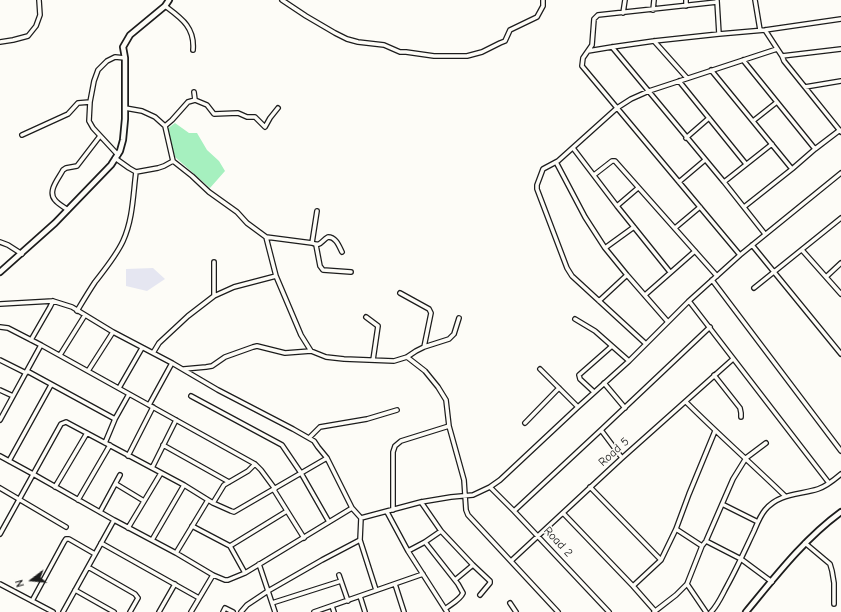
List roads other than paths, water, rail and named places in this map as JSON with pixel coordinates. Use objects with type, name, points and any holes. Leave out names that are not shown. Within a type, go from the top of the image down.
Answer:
[{"type":"street","points":[[0,42],[28,36],[36,26],[40,15],[40,0]]},
{"type":"street","points":[[0,272],[55,224],[111,165],[120,151],[123,140],[125,119],[125,58],[123,47],[130,35],[165,6],[169,0]]},
{"type":"street","points":[[282,0],[288,1],[335,33],[352,40],[384,45],[400,52],[434,56],[467,56],[482,52],[500,42],[505,41],[510,30],[537,17],[543,6],[543,0]]},
{"type":"street","points":[[623,13],[625,0]]},
{"type":"street","points":[[653,10],[654,0]]},
{"type":"street","points":[[686,0],[686,6]]},
{"type":"street","points":[[744,207],[815,149],[841,131],[784,61],[763,30],[755,0]]},
{"type":"street","points":[[719,34],[717,1],[598,16],[594,19],[592,45],[583,58],[582,66],[740,255]]},
{"type":"street","points":[[165,6],[188,26],[193,38],[193,50]]},
{"type":"street","points":[[587,52],[654,41],[763,30],[841,19]]},
{"type":"street","points":[[654,41],[687,78]]},
{"type":"street","points":[[612,47],[765,234]]},
{"type":"street","points":[[782,56],[841,48]]},
{"type":"street","points":[[646,344],[572,276],[567,268],[537,187],[543,169],[556,162],[617,108],[631,99],[649,91],[777,49]]},
{"type":"street","points":[[125,58],[115,57],[106,61],[98,70],[94,81],[90,102],[90,121],[93,128],[116,156],[129,168],[136,172],[158,168],[173,161]]},
{"type":"street","points":[[743,60],[815,149]]},
{"type":"street","points":[[711,70],[792,169]]},
{"type":"street","points":[[680,81],[746,164]]},
{"type":"street","points":[[805,87],[841,81]]},
{"type":"street","points":[[194,92],[195,100]]},
{"type":"street","points":[[165,126],[188,102],[195,100],[207,105],[214,114],[238,113],[247,117],[255,117],[265,127],[278,108]]},
{"type":"street","points":[[22,135],[68,114],[78,103],[90,102]]},
{"type":"street","points":[[753,121],[777,102]]},
{"type":"street","points":[[125,108],[142,111],[155,117],[165,126],[173,161],[209,192],[237,212],[247,223],[266,237],[319,245],[328,237],[332,237],[342,252]]},
{"type":"street","points":[[686,138],[709,118]]},
{"type":"street","points":[[68,210],[54,199],[52,194],[53,189],[63,170],[77,166],[100,136]]},
{"type":"street","points":[[724,182],[772,144]]},
{"type":"street","points":[[573,148],[670,272]]},
{"type":"street","points":[[594,175],[614,160],[717,276]]},
{"type":"street","points":[[679,182],[705,160]]},
{"type":"street","points":[[556,162],[585,217],[605,248],[668,322]]},
{"type":"street","points":[[77,311],[123,241],[132,211],[133,189],[136,172]]},
{"type":"street","points":[[361,518],[421,502],[473,495],[490,487],[500,480],[629,361],[712,280],[765,234],[841,173]]},
{"type":"street","points":[[617,206],[638,188]]},
{"type":"street","points":[[675,228],[700,207]]},
{"type":"street","points":[[317,211],[314,244],[320,266],[323,270],[351,272]]},
{"type":"street","points":[[754,288],[841,218]]},
{"type":"street","points":[[605,248],[634,227]]},
{"type":"street","points":[[266,237],[276,276],[301,335],[311,351]]},
{"type":"street","points":[[0,242],[8,244],[22,254]]},
{"type":"street","points":[[752,245],[839,349],[841,354]]},
{"type":"street","points":[[802,250],[841,294]]},
{"type":"street","points":[[645,295],[695,251]]},
{"type":"street","points":[[214,262],[214,296]]},
{"type":"street","points":[[826,277],[841,264]]},
{"type":"street","points":[[599,301],[627,275]]},
{"type":"street","points":[[153,353],[159,343],[188,316],[214,296],[234,287],[276,276]]},
{"type":"street","points":[[712,280],[841,451]]},
{"type":"street","points":[[400,293],[426,307],[431,313],[424,347]]},
{"type":"street","points":[[31,340],[53,301]]},
{"type":"street","points":[[0,304],[53,301],[72,307],[113,332],[314,441],[327,458],[352,508],[361,518],[360,540],[376,590]]},
{"type":"street","points":[[689,301],[829,483]]},
{"type":"street","points":[[60,355],[85,315]]},
{"type":"street","points":[[366,317],[378,326],[373,360]]},
{"type":"street","points":[[183,369],[212,366],[225,357],[257,346],[285,353],[311,351],[326,357],[394,361],[407,358],[424,347],[439,343],[452,337],[459,318]]},
{"type":"street","points":[[575,319],[595,331],[629,361]]},
{"type":"street","points":[[0,327],[8,328],[60,355],[255,464],[275,489],[274,490],[304,538]]},
{"type":"street","points":[[514,511],[710,327]]},
{"type":"street","points":[[88,371],[113,332]]},
{"type":"street","points":[[0,420],[41,345]]},
{"type":"street","points":[[594,392],[580,379],[579,375],[612,346]]},
{"type":"street","points":[[119,388],[142,348]]},
{"type":"street","points":[[407,358],[425,371],[446,400],[450,426],[464,480],[466,510],[468,515],[558,612]]},
{"type":"street","name":"Road 5","points":[[511,561],[590,487],[733,359]]},
{"type":"street","points":[[0,360],[116,419]]},
{"type":"street","points":[[128,456],[172,363]]},
{"type":"street","points":[[540,369],[578,407]]},
{"type":"street","points":[[714,375],[740,408],[741,417]]},
{"type":"street","points":[[604,383],[625,408]]},
{"type":"street","points":[[9,461],[51,385]]},
{"type":"street","points":[[525,423],[559,388]]},
{"type":"street","points":[[0,390],[13,396]]},
{"type":"street","points":[[105,443],[129,394]]},
{"type":"street","points":[[191,396],[282,445],[301,473],[329,522]]},
{"type":"street","points":[[686,402],[785,496]]},
{"type":"street","points":[[309,438],[320,427],[367,418],[397,410]]},
{"type":"street","points":[[152,468],[176,420]]},
{"type":"street","points":[[0,534],[61,424],[66,422],[231,512],[234,512],[275,489],[327,458]]},
{"type":"street","points":[[393,510],[393,452],[395,446],[401,441],[450,426]]},
{"type":"street","points":[[601,430],[622,458]]},
{"type":"street","points":[[633,586],[661,560],[676,529],[715,431]]},
{"type":"street","points":[[55,487],[87,433]]},
{"type":"street","points":[[563,513],[633,586],[654,612],[676,595],[686,584],[733,479],[746,458],[766,443]]},
{"type":"street","points":[[78,500],[110,445]]},
{"type":"street","points":[[164,445],[229,482]]},
{"type":"street","points":[[0,456],[213,575],[225,580],[245,573],[352,508]]},
{"type":"street","points":[[213,503],[224,485],[248,471],[255,464]]},
{"type":"street","points":[[128,528],[161,473]]},
{"type":"street","points":[[711,612],[715,608],[741,559],[765,510],[771,504],[785,496],[817,489],[829,483],[841,474]]},
{"type":"street","points":[[100,512],[120,475]]},
{"type":"street","points":[[116,484],[144,501]]},
{"type":"street","points":[[152,540],[184,485]]},
{"type":"street","name":"Road 2","points":[[490,487],[609,612]]},
{"type":"street","points":[[590,487],[661,560]]},
{"type":"street","points":[[0,488],[66,527]]},
{"type":"street","points":[[176,554],[208,500]]},
{"type":"street","points":[[421,502],[441,531],[490,582],[480,596]]},
{"type":"street","points":[[722,504],[758,522]]},
{"type":"street","points":[[230,546],[287,511]]},
{"type":"street","points":[[387,512],[408,551],[446,611],[462,596],[463,593],[458,584],[425,542]]},
{"type":"street","points":[[746,612],[805,543],[832,518],[841,512]]},
{"type":"street","points":[[63,612],[114,520]]},
{"type":"street","points":[[192,526],[230,546],[245,573]]},
{"type":"street","points":[[676,529],[702,546]]},
{"type":"street","points":[[408,551],[441,531]]},
{"type":"street","points":[[32,601],[66,539],[69,539],[95,554]]},
{"type":"street","points":[[242,612],[247,605],[268,591],[360,540]]},
{"type":"street","points":[[706,541],[741,559],[772,582]]},
{"type":"street","points":[[101,543],[199,598]]},
{"type":"street","points":[[805,543],[830,564],[834,583],[834,604]]},
{"type":"street","points":[[259,564],[275,612]]},
{"type":"street","points":[[455,580],[473,565]]},
{"type":"street","points":[[88,567],[135,594],[138,598],[130,612]]},
{"type":"street","points":[[314,612],[423,574]]},
{"type":"street","points":[[191,612],[213,575]]},
{"type":"street","points":[[339,575],[348,601]]},
{"type":"street","points":[[272,604],[341,581]]},
{"type":"street","points":[[0,584],[53,612]]},
{"type":"street","points":[[159,612],[175,584]]},
{"type":"street","points":[[394,584],[404,612]]},
{"type":"street","points":[[686,584],[706,612]]},
{"type":"street","points":[[75,590],[114,612]]},
{"type":"street","points":[[360,596],[365,612]]},
{"type":"street","points":[[510,603],[516,612]]},
{"type":"street","points":[[332,606],[334,612]]},
{"type":"street","points":[[223,612],[225,608],[233,612]]}]
